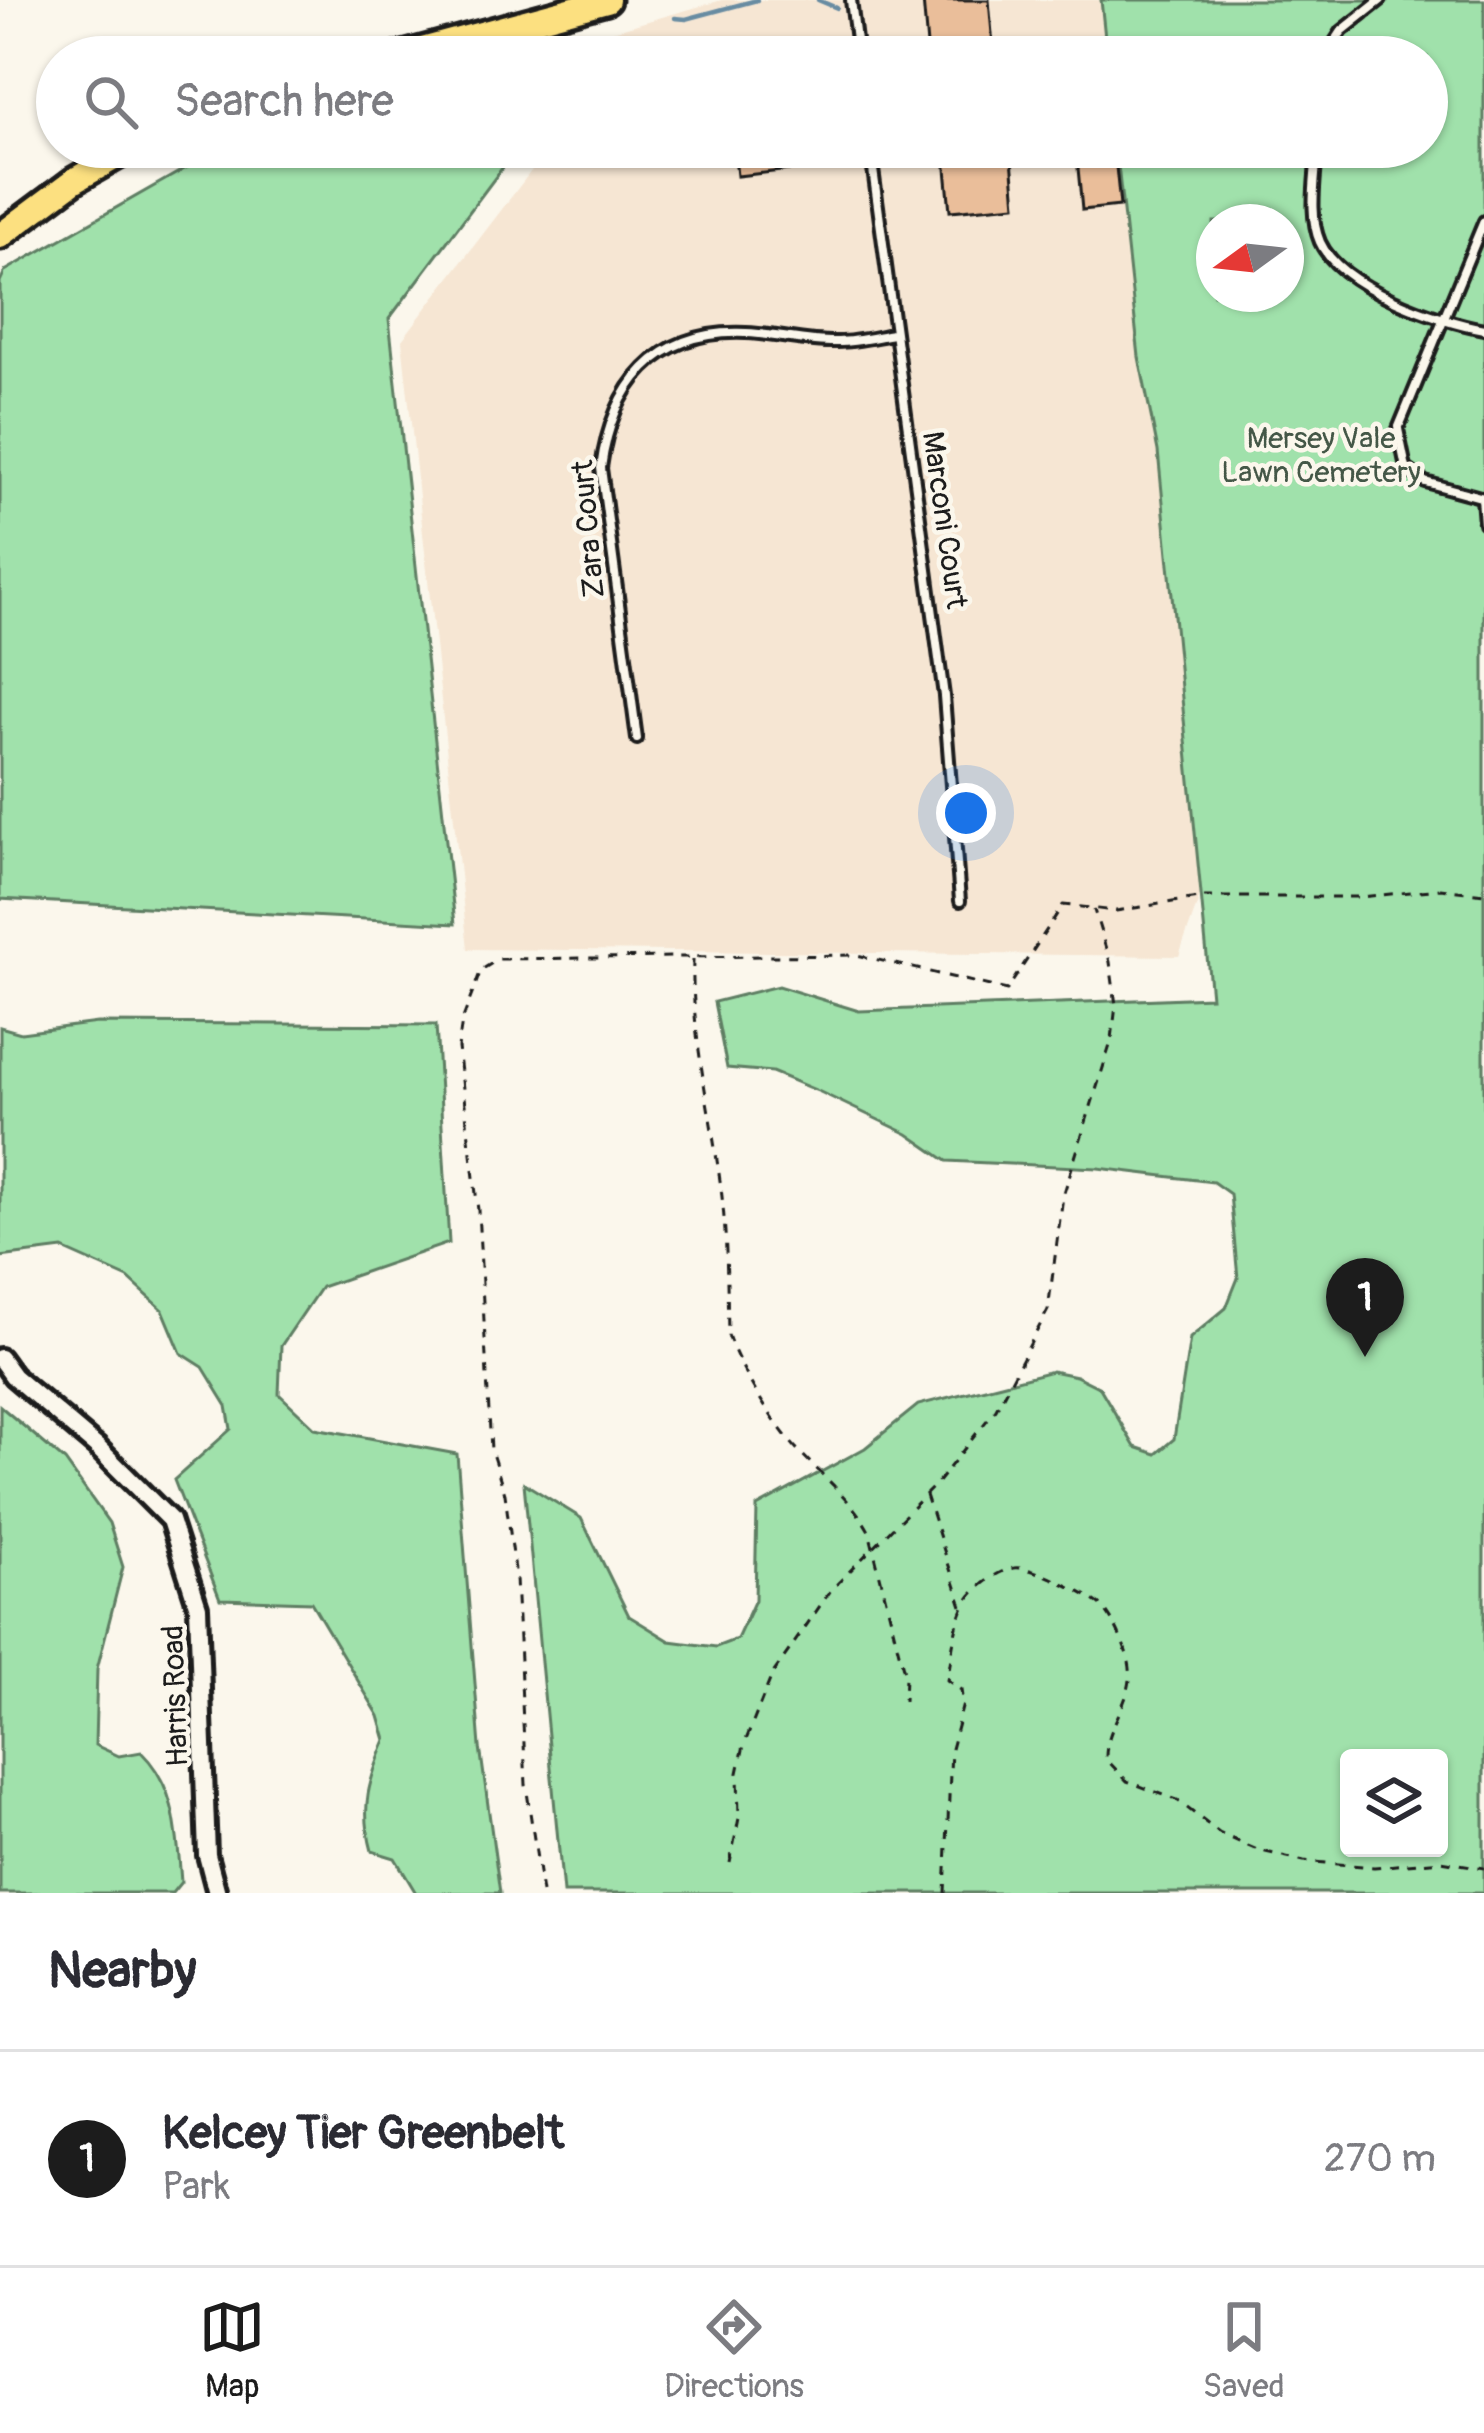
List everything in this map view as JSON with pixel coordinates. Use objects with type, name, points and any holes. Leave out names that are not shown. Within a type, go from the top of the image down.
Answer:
[{"type":"main road","points":[[474,36],[607,0]]},
{"type":"main road","points":[[0,236],[96,168]]},
{"type":"street","name":"Harris Road","points":[[0,1358],[13,1376],[97,1447],[170,1520],[199,1607],[207,1855],[217,1893]]},
{"type":"lane","points":[[851,0],[855,36]]},
{"type":"lane","points":[[1360,0],[1377,3]]},
{"type":"lane","points":[[1339,36],[1377,3]]},
{"type":"lane","name":"Marconi Court","points":[[873,168],[944,696],[961,902]]},
{"type":"lane","points":[[1316,168],[1314,220],[1321,244],[1334,262],[1394,301],[1442,322],[1484,329]]},
{"type":"lane","points":[[1484,221],[1398,429],[1406,468],[1425,482],[1483,498],[1484,523]]},
{"type":"lane","name":"Zara Court","points":[[637,740],[601,468],[607,428],[626,386],[649,364],[689,339],[741,333],[837,342],[893,334]]},
{"type":"path","points":[[542,1893],[526,1785],[516,1578],[505,1494],[490,1450],[478,1210],[458,1048],[461,1022],[481,970],[499,959],[857,956],[1007,990],[1064,905],[1116,910],[1204,897],[1361,897],[1440,889],[1484,894]]},
{"type":"path","points":[[730,1863],[739,1818],[741,1759],[772,1676],[831,1590],[925,1495],[996,1409],[1048,1310],[1063,1196],[1112,1039],[1116,1005],[1110,962],[1093,908]]},
{"type":"path","points":[[693,959],[692,992],[704,1096],[721,1187],[728,1335],[734,1353],[791,1442],[859,1512],[905,1676],[904,1701]]},
{"type":"path","points":[[925,1495],[963,1607],[947,1680],[961,1690],[963,1704],[950,1749],[945,1893]]},
{"type":"path","points":[[963,1607],[987,1582],[1017,1567],[1097,1602],[1129,1662],[1130,1691],[1105,1738],[1106,1759],[1127,1781],[1177,1800],[1219,1833],[1257,1850],[1304,1861],[1374,1867],[1441,1861],[1484,1868]]},
{"type":"shaded area","points":[[722,0],[1114,0],[1117,36],[595,36]]},
{"type":"shaded area","points":[[533,168],[1130,168],[1201,893],[1179,956],[468,949],[402,340]]},
{"type":"green space","name":"Mersey Vale Lawn Cemetery","points":[[1101,0],[1484,0],[1484,1893],[563,1893],[524,1483],[581,1518],[629,1616],[670,1641],[716,1647],[737,1639],[755,1600],[757,1507],[865,1448],[918,1405],[1052,1371],[1100,1388],[1135,1447],[1156,1454],[1174,1439],[1190,1338],[1226,1308],[1238,1278],[1230,1194],[1213,1182],[1098,1168],[947,1161],[908,1134],[818,1091],[772,1072],[727,1068],[714,1002],[778,986],[859,1011],[1211,997],[1158,451],[1139,357],[1118,168],[1448,168],[1448,36],[1105,36]]},
{"type":"green space","points":[[186,168],[502,168],[389,319],[455,924],[0,899],[0,282],[5,271]]},
{"type":"green space","points":[[97,1023],[436,1025],[449,1243],[321,1287],[281,1346],[279,1394],[315,1428],[457,1454],[480,1747],[500,1893],[416,1893],[395,1858],[372,1851],[368,1794],[386,1740],[379,1716],[311,1602],[220,1599],[174,1480],[231,1429],[227,1406],[203,1367],[181,1353],[163,1310],[128,1278],[63,1249],[0,1257],[0,1027],[21,1033]]},
{"type":"green space","points":[[0,1406],[65,1461],[109,1523],[123,1567],[97,1669],[95,1745],[119,1756],[141,1752],[162,1780],[178,1847],[181,1882],[172,1893],[0,1893]]},
{"type":"building","points":[[923,0],[989,0],[992,36],[926,36]]},
{"type":"building","points":[[736,168],[799,169],[737,176]]},
{"type":"building","points":[[946,168],[1013,168],[1016,205],[950,211]]},
{"type":"building","points":[[1078,168],[1116,168],[1120,206],[1082,210]]},
{"type":"waterway","points":[[675,18],[757,0]]},
{"type":"waterway","points":[[818,0],[837,8]]},
{"type":"place","name":"Kelcey Tier Greenbelt","points":[[1365,1357]]}]
